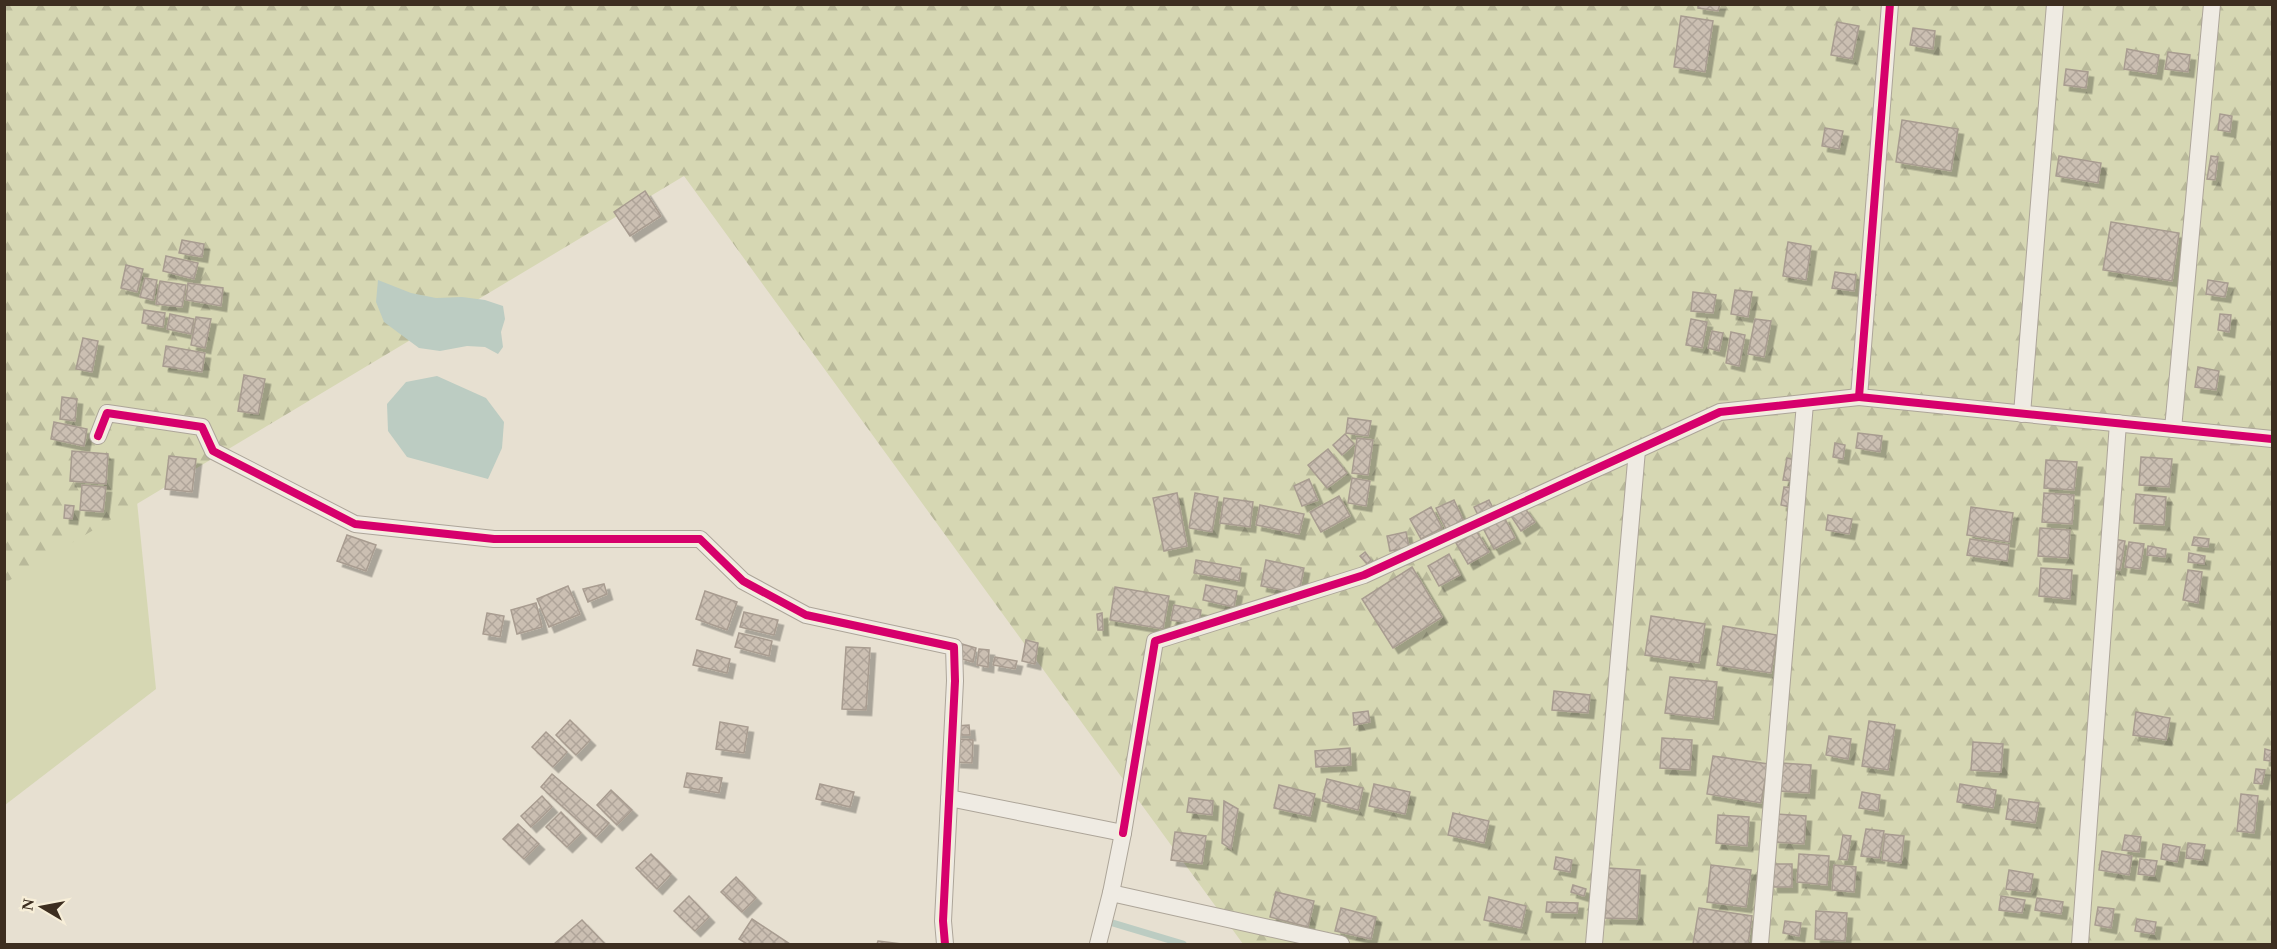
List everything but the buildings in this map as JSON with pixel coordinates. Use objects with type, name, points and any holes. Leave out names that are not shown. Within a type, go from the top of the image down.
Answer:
[{"type":"street","points":[[1859,397],[1890,4]]},
{"type":"street","points":[[2022,414],[2055,4]]},
{"type":"street","points":[[2173,429],[2212,4]]},
{"type":"street","points":[[1098,945],[1123,832],[1155,641],[1364,575],[1720,412],[1859,397],[2272,439]]},
{"type":"street","points":[[1760,945],[1805,403]]},
{"type":"street","points":[[98,436],[107,413],[202,427],[213,451],[355,524],[494,538],[700,539],[743,581],[806,615],[954,647],[956,681],[943,921],[945,945]]},
{"type":"street","points":[[2080,945],[2118,423]]},
{"type":"street","points":[[1594,945],[1636,450]]},
{"type":"street","points":[[949,798],[1123,832]]},
{"type":"street","points":[[1111,893],[1341,945]]},
{"type":"green space","points":[[4,5],[2272,5],[2272,944],[1243,944],[684,176],[5,583]]},
{"type":"green space","points":[[5,22],[116,294],[156,689],[5,805]]},
{"type":"shaded area","points":[[378,280],[411,293],[436,298],[462,297],[485,300],[503,306],[505,319],[501,332],[503,347],[498,354],[485,347],[467,346],[440,351],[419,348],[384,322],[376,302]]},
{"type":"shaded area","points":[[437,376],[486,398],[504,422],[502,448],[488,479],[407,457],[388,431],[387,404],[406,382]]},
{"type":"waterway","points":[[1106,921],[1183,944]]},
{"type":"cycle path","points":[[1890,4],[1859,397],[2272,439]]},
{"type":"cycle path","points":[[1123,833],[1155,641],[1364,575],[1720,412],[1859,397]]},
{"type":"cycle path","points":[[98,436],[107,413],[202,427],[213,451],[355,524],[494,539],[700,539],[743,581],[806,615],[954,647],[955,681],[943,921],[945,944]]}]
